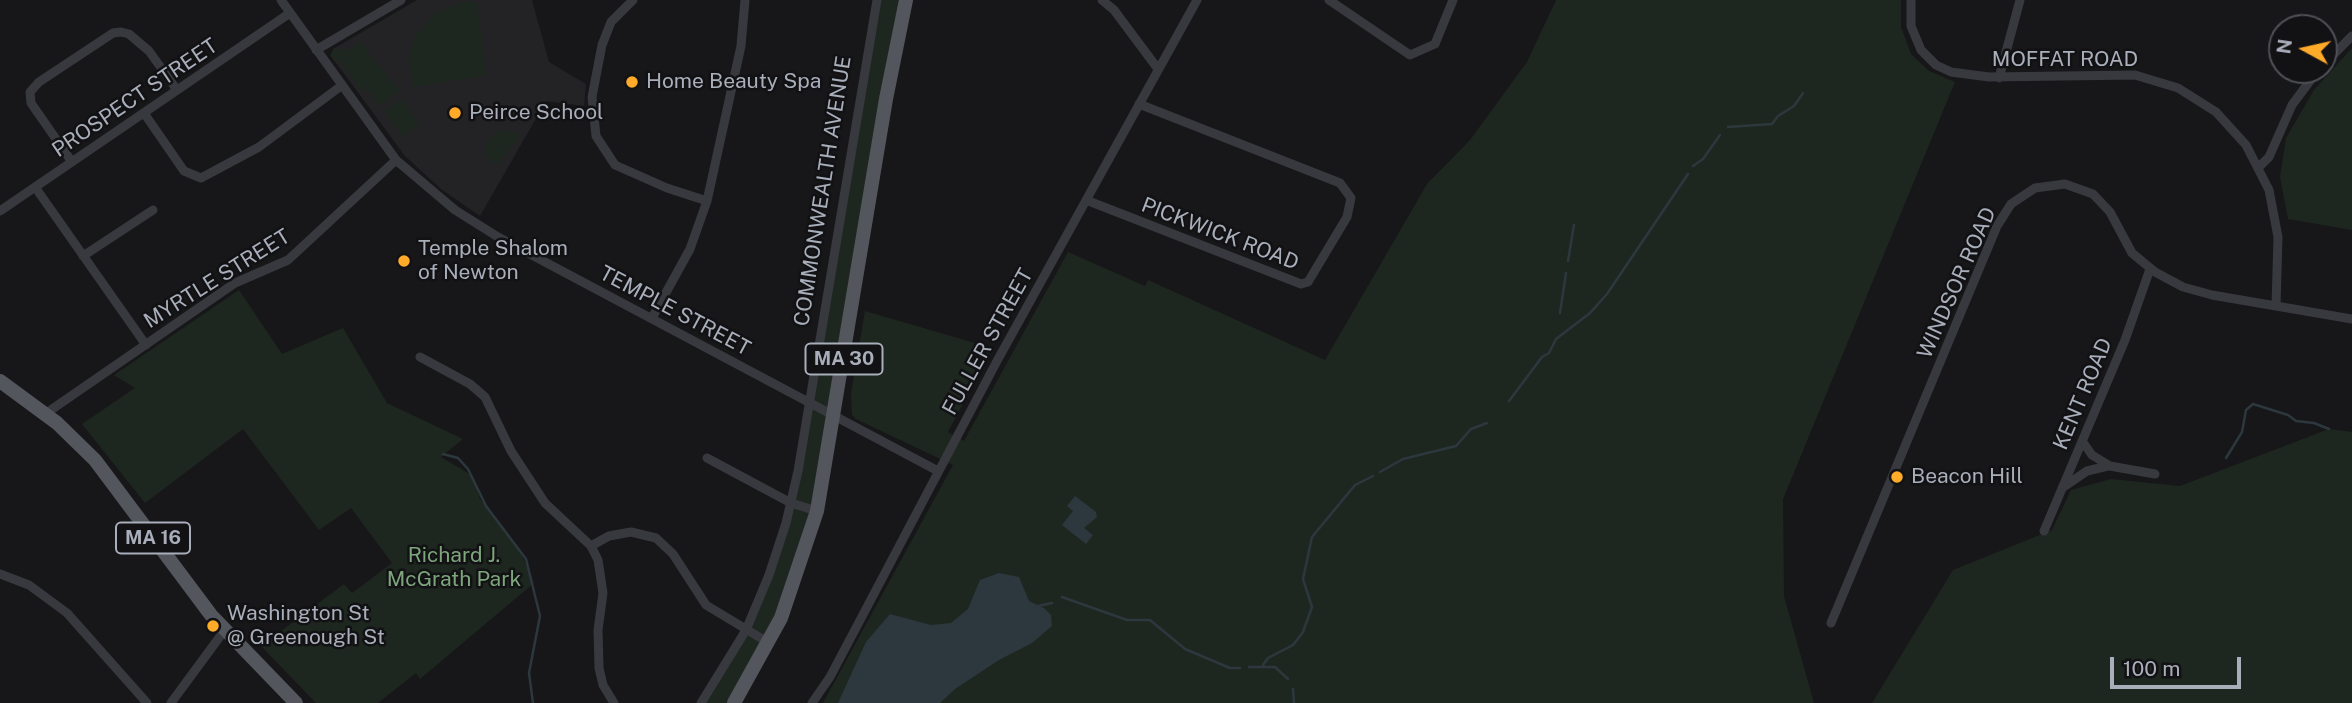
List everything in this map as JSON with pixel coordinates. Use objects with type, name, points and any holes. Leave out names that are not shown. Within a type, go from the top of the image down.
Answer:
[{"type":"main road","name":"MA 30","points":[[734,703],[769,643],[794,588],[817,511],[886,99],[906,0]]},
{"type":"main road","name":"MA 16","points":[[1,383],[45,414],[95,460],[225,631],[296,703]]},
{"type":"street","name":"TEMPLE STREET","points":[[281,0],[396,160],[437,196],[479,225],[938,471]]},
{"type":"street","points":[[316,50],[401,0]]},
{"type":"street","points":[[633,0],[611,22],[602,45],[592,97],[596,136],[615,165],[655,183],[707,201]]},
{"type":"street","points":[[652,318],[690,249],[707,201],[741,46],[745,0]]},
{"type":"street","name":"COMMONWEALTH AVENUE","points":[[701,703],[746,629],[774,563],[791,503],[877,0]]},
{"type":"street","points":[[1102,0],[1114,10],[1158,69]]},
{"type":"street","name":"FULLER STREET","points":[[812,703],[830,677],[938,471],[1197,0]]},
{"type":"street","points":[[1329,0],[1410,55],[1435,44],[1441,35],[1453,0]]},
{"type":"street","name":"MOFFAT ROAD","points":[[1911,0],[1911,26],[1916,40],[1936,65],[1970,76],[1999,78],[2115,74],[2162,82],[2193,96],[2217,113],[2241,138],[2260,166],[2277,226],[2276,306]]},
{"type":"street","points":[[1999,78],[2020,0]]},
{"type":"street","name":"PROSPECT STREET","points":[[0,211],[290,13]]},
{"type":"street","points":[[72,162],[31,103],[30,92],[39,82],[113,33],[121,32],[128,34],[149,51],[177,90]]},
{"type":"street","points":[[2338,50],[2352,36]]},
{"type":"street","points":[[2260,166],[2269,158],[2292,105],[2308,84]]},
{"type":"street","points":[[144,113],[184,171],[201,178],[259,147],[341,86]]},
{"type":"street","name":"PICKWICK ROAD","points":[[1086,200],[1301,284],[1307,282],[1323,260],[1348,217],[1351,198],[1340,183],[1139,104]]},
{"type":"street","name":"MYRTLE STREET","points":[[45,414],[236,283],[288,260],[396,160]]},
{"type":"street","name":"WINDSOR ROAD","points":[[1831,623],[1997,226],[2011,204],[2035,188],[2047,184],[2065,184],[2086,191],[2103,202],[2132,253],[2168,281],[2197,291],[2352,320]]},
{"type":"street","points":[[35,187],[146,345]]},
{"type":"street","points":[[83,256],[153,210]]},
{"type":"street","name":"KENT ROAD","points":[[2044,531],[2125,340],[2150,269]]},
{"type":"street","points":[[420,357],[470,384],[485,397],[511,451],[539,495],[558,517],[591,546],[598,560],[603,593],[598,630],[599,668],[603,685],[614,703]]},
{"type":"street","points":[[2082,441],[2092,455],[2110,466]]},
{"type":"street","points":[[707,458],[791,503],[817,511]]},
{"type":"street","points":[[2062,488],[2096,467],[2110,466],[2155,474]]},
{"type":"street","points":[[591,546],[610,536],[631,532],[656,538],[673,554],[706,605],[769,643]]},
{"type":"street","points":[[0,574],[29,585],[67,613],[148,703]]},
{"type":"street","points":[[171,703],[225,631]]},
{"type":"shaded area","name":"Peirce School","points":[[417,0],[532,0],[549,62],[586,84],[584,106],[546,101],[480,216],[441,189],[405,156],[331,56],[333,49]]},
{"type":"shaded area","points":[[1075,496],[1096,512],[1097,517],[1084,528],[1093,535],[1086,544],[1062,525],[1073,511],[1067,506]]},
{"type":"shaded area","points":[[999,573],[1019,577],[1029,601],[1044,608],[1051,615],[1052,626],[1032,643],[999,660],[955,689],[940,703],[838,703],[866,642],[890,614],[931,625],[951,623],[968,609],[980,580]]},
{"type":"green space","points":[[877,0],[906,0],[806,551],[734,703],[701,703],[730,658],[786,523]]},
{"type":"green space","points":[[1556,0],[1901,0],[1901,27],[1911,54],[1929,71],[1955,82],[1783,499],[1784,596],[1814,703],[823,703],[953,465],[852,415],[851,393],[865,311],[992,348],[948,432],[964,441],[1068,252],[1145,286],[1148,280],[1325,360],[1427,184],[1470,140],[1527,62]]},
{"type":"green space","points":[[462,2],[477,2],[486,71],[482,76],[413,87],[408,57],[417,33],[434,13]]},
{"type":"green space","points":[[360,42],[400,91],[379,106],[368,91],[360,89],[340,61],[336,63],[330,55],[335,48],[346,51]]},
{"type":"green space","points":[[2352,48],[2352,230],[2288,219],[2280,177],[2286,138],[2319,84],[2338,84],[2338,63]]},
{"type":"green space","points":[[401,99],[419,124],[402,136],[384,111]]},
{"type":"green space","points":[[511,130],[520,137],[496,165],[486,156],[486,144],[496,132]]},
{"type":"green space","name":"Richard J. McGrath Park","points":[[239,290],[282,354],[343,328],[387,403],[463,439],[441,457],[473,476],[480,499],[519,548],[534,583],[420,679],[416,673],[378,703],[316,703],[261,646],[344,584],[352,593],[392,563],[351,508],[319,530],[243,429],[145,503],[82,424],[135,388],[114,375]]},
{"type":"green space","points":[[2329,429],[2352,432],[2352,703],[1872,703],[1953,570],[2052,530],[2071,490],[2111,479],[2180,486]]},
{"type":"waterway","points":[[1728,127],[1772,124],[1778,116],[1794,106],[1803,93]]},
{"type":"waterway","points":[[1693,166],[1703,159],[1720,135]]},
{"type":"waterway","points":[[1509,401],[1542,357],[1549,353],[1556,339],[1590,313],[1607,294],[1688,174]]},
{"type":"waterway","points":[[1568,261],[1574,225]]},
{"type":"waterway","points":[[1560,313],[1566,273]]},
{"type":"waterway","points":[[2226,458],[2242,432],[2246,410],[2253,404],[2288,415],[2296,421],[2314,423],[2329,429]]},
{"type":"waterway","points":[[1380,472],[1403,459],[1456,446],[1471,429],[1487,423]]},
{"type":"waterway","points":[[443,454],[458,458],[468,469],[486,506],[526,559],[540,616],[529,673],[533,703]]},
{"type":"waterway","points":[[1263,665],[1268,658],[1293,645],[1303,632],[1312,607],[1303,579],[1312,537],[1355,485],[1373,476]]},
{"type":"waterway","points":[[1062,597],[1127,620],[1150,620],[1185,649],[1230,668],[1240,668]]},
{"type":"waterway","points":[[1038,606],[1052,603]]},
{"type":"waterway","points":[[1249,667],[1275,667],[1288,679]]},
{"type":"waterway","points":[[1293,689],[1294,703]]},
{"type":"place","name":"Home Beauty Spa","points":[[632,82]]},
{"type":"place","name":"Peirce School","points":[[455,113]]},
{"type":"place","name":"Temple Shalom of Newton","points":[[404,261]]},
{"type":"place","name":"Beacon Hill","points":[[1897,477]]},
{"type":"place","name":"Washington St @ Greenough St","points":[[213,626]]}]
